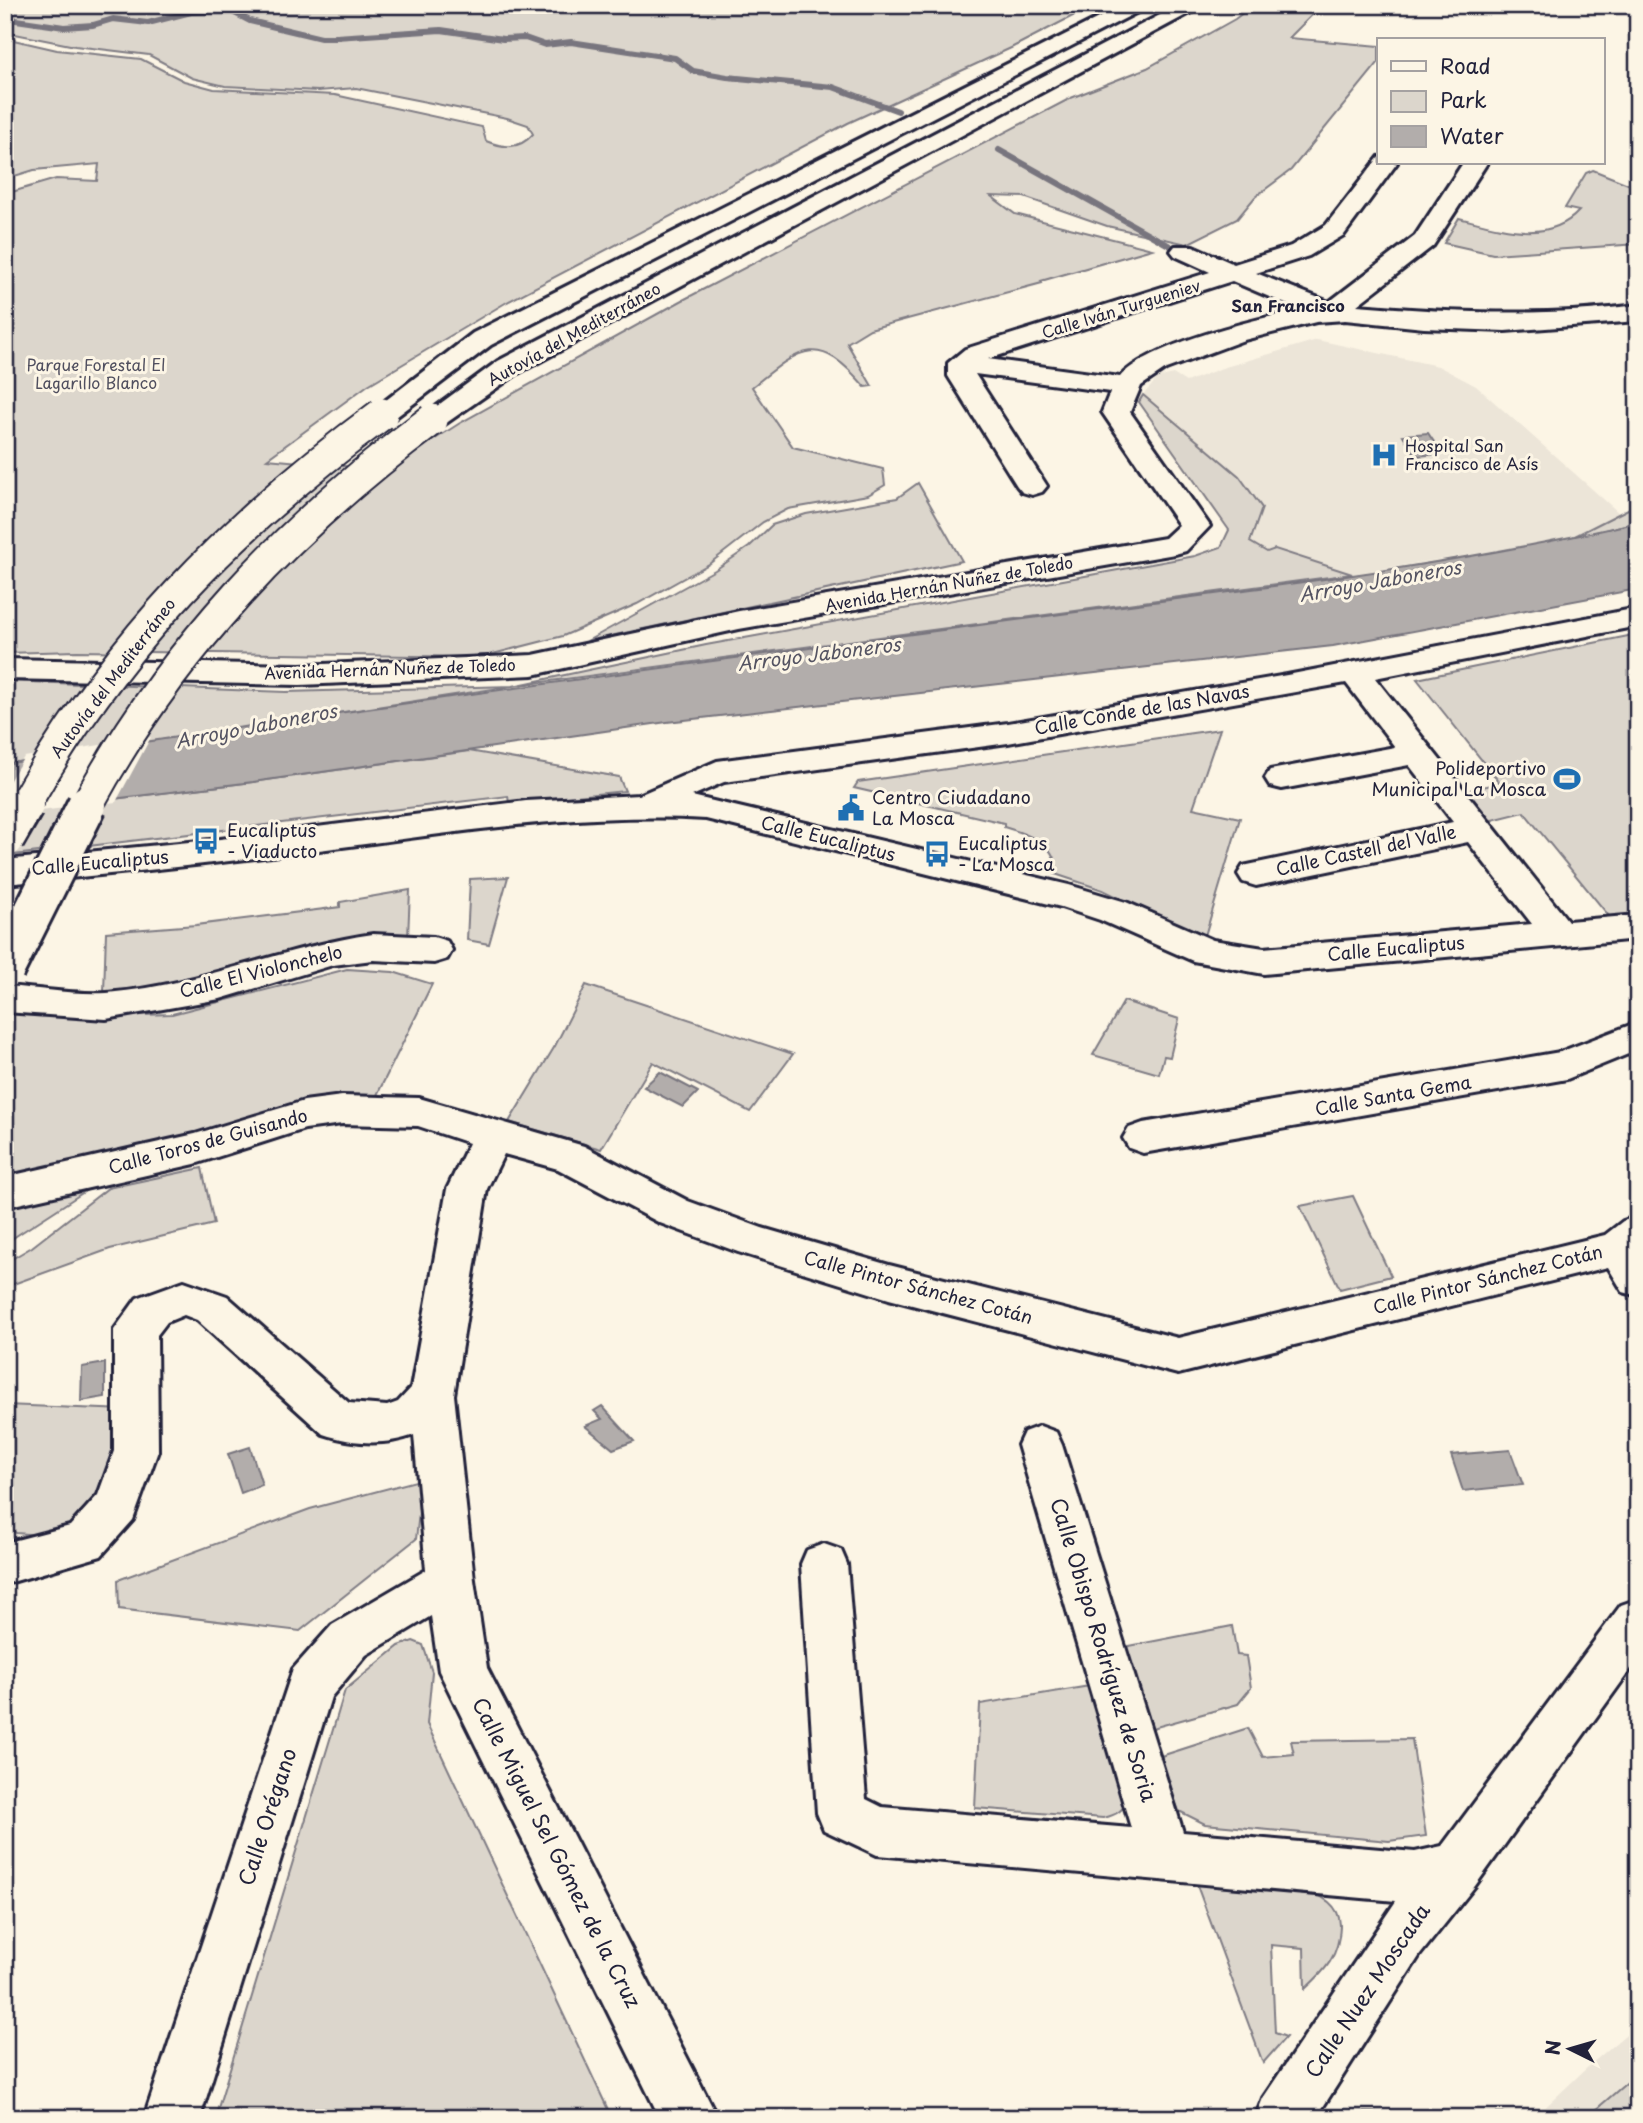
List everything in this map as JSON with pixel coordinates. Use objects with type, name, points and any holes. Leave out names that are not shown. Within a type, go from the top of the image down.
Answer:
[{"type":"main road","points":[[1095,29],[1126,5]]},
{"type":"main road","name":"Autovía del Mediterráneo","points":[[5,838],[33,787],[73,727],[163,609],[212,555],[313,464],[482,339],[1140,5]]},
{"type":"main road","name":"Autovía del Mediterráneo","points":[[5,969],[132,727],[207,625],[260,565],[363,470],[508,367],[1195,5]]},
{"type":"main road","name":"Calle Iván Turgueniev","points":[[961,363],[974,355],[1300,251],[1335,230],[1384,164]]},
{"type":"main road","points":[[1032,486],[962,376],[961,363],[1125,386],[1141,372],[1169,358],[1262,328],[1333,312],[1359,288],[1395,266],[1424,241],[1474,164]]},
{"type":"main road","points":[[1184,251],[1234,274],[1333,312],[1425,320],[1511,322],[1584,321],[1638,313]]},
{"type":"main road","name":"Avenida Hernán Nuñez de Toledo","points":[[5,669],[300,675],[533,665],[739,620],[1175,545],[1195,526],[1116,412],[1125,386]]},
{"type":"main road","name":"Calle Conde de las Navas","points":[[649,803],[717,772],[1008,733],[1354,672],[1638,617]]},
{"type":"main road","points":[[1354,672],[1559,934]]},
{"type":"main road","points":[[1282,778],[1417,752]]},
{"type":"main road","name":"Calle Eucaliptus","points":[[5,872],[202,855],[572,806],[649,803],[706,808],[1069,897],[1112,911],[1206,952],[1264,961],[1638,927]]},
{"type":"main road","name":"Calle Castell del Valle","points":[[1256,874],[1476,829]]},
{"type":"main road","name":"Calle El Violonchelo","points":[[5,999],[106,1006],[219,986],[332,953],[373,947],[434,950]]},
{"type":"main road","name":"Calle Santa Gema","points":[[1143,1138],[1567,1065],[1638,1035]]},
{"type":"main road","name":"Calle Toros de Guisando","points":[[5,1192],[195,1149],[304,1115],[342,1110],[419,1112],[493,1136]]},
{"type":"main road","points":[[450,1580],[432,1395],[467,1189],[493,1136]]},
{"type":"main road","name":"Calle Pintor Sánchez Cotán","points":[[493,1136],[570,1157],[674,1212],[753,1241],[889,1282],[1178,1356],[1631,1253]]},
{"type":"main road","points":[[5,1564],[85,1542],[117,1506],[136,1451],[135,1330],[152,1310],[184,1298],[212,1308],[340,1421],[389,1425],[414,1415],[432,1395]]},
{"type":"main road","name":"Calle Obispo Rodríguez de Soria","points":[[1040,1444],[1165,1856]]},
{"type":"main road","points":[[824,1564],[842,1812],[877,1832],[1415,1877],[1457,1868],[1638,1620]]},
{"type":"main road","name":"Calle Orégano","points":[[172,2118],[310,1685],[349,1640],[450,1580]]},
{"type":"main road","name":"Calle Miguel Sel Gómez de la Cruz","points":[[450,1580],[463,1671],[690,2118]]},
{"type":"main road","name":"Calle Nuez Moscada","points":[[1283,2118],[1401,1936],[1457,1868]]},
{"type":"shaded area","name":"Hospital San Francisco de Asís","points":[[1317,340],[1438,366],[1476,386],[1619,513],[1571,538],[1352,574],[1267,552],[1249,542],[1262,508],[1239,476],[1143,395],[1158,378],[1173,374],[1186,382],[1222,368]]},
{"type":"shaded area","points":[[1638,2024],[1638,2118],[1534,2118],[1591,2064]]},
{"type":"green space","name":"Parque Forestal El Lagarillo Blanco","points":[[5,5],[1094,5],[1011,48],[848,123],[507,302],[368,385],[267,459],[387,470],[460,423],[681,301],[1071,98],[1147,68],[1235,19],[1253,5],[1322,5],[1289,38],[1377,46],[1377,64],[1291,170],[1255,197],[1237,219],[1187,244],[1107,226],[1024,197],[991,196],[1015,214],[1152,249],[1041,281],[1042,283],[870,329],[847,343],[872,386],[865,387],[835,358],[822,352],[810,351],[784,362],[752,387],[793,447],[883,469],[885,485],[868,495],[788,509],[763,522],[709,564],[637,604],[563,636],[481,657],[77,651],[5,653],[5,194],[56,179],[97,181],[99,164],[34,170],[5,179],[5,38],[57,50],[141,59],[184,81],[214,89],[335,95],[482,127],[486,141],[499,145],[516,145],[533,134],[528,125],[507,118],[356,88],[318,91],[225,86],[192,78],[149,55],[75,46],[5,32]]},
{"type":"green space","points":[[1593,170],[1638,188],[1638,244],[1493,254],[1444,243],[1459,218],[1522,231],[1553,228],[1579,211],[1565,208],[1586,173]]},
{"type":"green space","points":[[1143,395],[1239,476],[1262,508],[1250,542],[1267,552],[1275,549],[1352,574],[513,686],[706,645],[1195,556],[1221,547],[1229,530],[1139,402]]},
{"type":"green space","points":[[918,483],[962,561],[587,641],[715,570],[749,547],[772,525],[806,514],[897,498]]},
{"type":"green space","points":[[1638,504],[1638,522],[1571,538]]},
{"type":"green space","name":"Polideportivo Municipal La Mosca","points":[[1638,634],[1638,918],[1613,921],[1524,812],[1484,822],[1461,792],[1500,783],[1417,679]]},
{"type":"green space","points":[[5,681],[286,692],[513,686],[5,764]]},
{"type":"green space","points":[[1220,729],[1193,808],[1240,818],[1204,939],[1103,890],[1055,874],[1053,855],[1047,848],[1032,837],[1004,827],[1004,823],[854,788],[858,782]]},
{"type":"green space","points":[[469,751],[619,777],[625,791],[509,803],[508,796],[5,856],[5,812],[253,782]]},
{"type":"green space","points":[[508,877],[489,944],[467,940],[470,879]]},
{"type":"green space","points":[[410,890],[408,938],[364,938],[302,951],[191,981],[104,992],[106,932],[196,925],[340,907],[340,902]]},
{"type":"green space","points":[[347,969],[393,972],[432,984],[377,1095],[325,1102],[202,1139],[33,1172],[5,1174],[5,1004],[111,1016],[172,1014]]},
{"type":"green space","points":[[586,985],[793,1054],[750,1112],[653,1062],[601,1149],[509,1122],[555,1046]]},
{"type":"green space","points":[[1124,1001],[1179,1019],[1170,1057],[1164,1056],[1159,1074],[1093,1055]]},
{"type":"green space","points":[[202,1168],[214,1224],[110,1249],[5,1287],[5,1263],[32,1247],[108,1188]]},
{"type":"green space","points":[[87,1190],[16,1236],[5,1244],[5,1201]]},
{"type":"green space","points":[[1353,1196],[1391,1276],[1340,1289],[1300,1206]]},
{"type":"green space","points":[[5,1405],[126,1410],[101,1489],[84,1521],[52,1536],[16,1533],[5,1524]]},
{"type":"green space","points":[[423,1479],[416,1539],[300,1631],[119,1609],[118,1580],[310,1509]]},
{"type":"green space","points":[[1232,1626],[1237,1655],[1246,1656],[1251,1688],[1238,1704],[1149,1729],[1124,1647]]},
{"type":"green space","points":[[413,1641],[423,1645],[432,1672],[427,1724],[612,2118],[215,2118],[345,1690],[399,1646]]},
{"type":"green space","points":[[1096,1685],[1130,1797],[1122,1809],[1103,1818],[975,1808],[980,1704]]},
{"type":"green space","points":[[1248,1728],[1263,1757],[1294,1754],[1291,1741],[1412,1739],[1426,1836],[1389,1841],[1205,1824],[1179,1811],[1158,1757]]},
{"type":"green space","points":[[1195,1880],[1281,1885],[1323,1898],[1335,1909],[1340,1926],[1334,1954],[1325,1969],[1305,1989],[1304,1948],[1271,1945],[1275,2033],[1286,2037],[1263,2063]]},
{"type":"green space","points":[[1638,2073],[1638,2118],[1586,2118]]},
{"type":"green space","points":[[1342,2112],[1538,2114],[1534,2118],[1338,2118]]},
{"type":"water","points":[[1428,433],[1442,454],[1416,456],[1403,435]]},
{"type":"water","name":"Arroyo Jaboneros","points":[[1638,522],[1638,589],[1333,646],[667,722],[253,782],[5,812],[5,764],[514,688],[1332,578],[1486,553]]},
{"type":"water","points":[[660,1072],[698,1092],[683,1107],[644,1087]]},
{"type":"water","points":[[105,1363],[105,1397],[81,1401],[82,1367]]},
{"type":"water","points":[[602,1406],[634,1441],[613,1449],[585,1426],[602,1419],[594,1411]]},
{"type":"water","points":[[250,1447],[262,1485],[241,1493],[228,1454]]},
{"type":"water","points":[[1510,1450],[1523,1485],[1463,1491],[1451,1455]]},
{"type":"pier","points":[[151,737],[116,802],[5,815],[5,788],[24,757]]},
{"type":"waterway","points":[[5,14],[16,20],[64,27],[93,25],[113,19],[148,23],[191,12],[229,10],[250,21],[321,38],[441,30],[503,39],[525,38],[545,45],[571,42],[675,58],[693,71],[727,77],[833,87],[898,111]]},
{"type":"waterway","points":[[999,150],[1172,247]]},
{"type":"place","name":"Hospital San Francisco de Asís","points":[[1384,455]]},
{"type":"place","name":"Polideportivo Municipal La Mosca","points":[[1567,779]]},
{"type":"place","name":"Centro Ciudadano La Mosca","points":[[851,808]]},
{"type":"place","name":"Eucaliptus - Viaducto","points":[[206,841]]},
{"type":"place","name":"Eucaliptus - La Mosca","points":[[937,854]]},
{"type":"district","name":"San Francisco","points":[[1288,306]]}]
